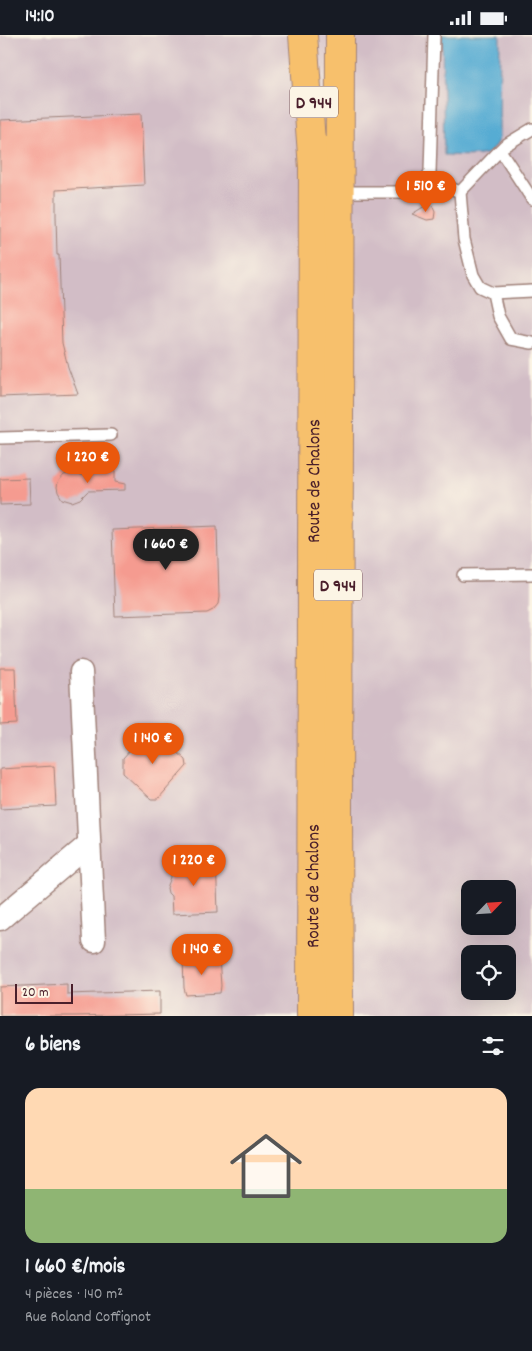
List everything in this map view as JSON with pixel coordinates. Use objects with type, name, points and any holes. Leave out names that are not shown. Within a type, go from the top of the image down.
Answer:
[{"type":"main road","points":[[303,35],[312,168]]},
{"type":"main road","name":"Route de Chalons","points":[[310,1008],[312,168],[315,35]]},
{"type":"main road","name":"Route de Chalons","points":[[339,1016],[340,35]]},
{"type":"street","points":[[81,672],[94,941]]},
{"type":"street","points":[[0,919],[88,845]]},
{"type":"lane","points":[[339,192],[412,192],[421,189],[430,172],[434,35]]},
{"type":"lane","points":[[532,129],[504,146],[460,192],[464,239],[474,275],[480,287],[493,293],[532,291]]},
{"type":"lane","points":[[500,151],[532,199]]},
{"type":"lane","points":[[426,178],[460,192]]},
{"type":"lane","points":[[493,293],[498,316],[511,339],[532,343]]},
{"type":"lane","points":[[0,438],[111,435]]},
{"type":"lane","points":[[463,575],[532,574]]},
{"type":"shaded area","points":[[0,35],[532,35],[532,1016],[0,1016]]},
{"type":"water","points":[[442,35],[500,35],[499,138],[493,149],[486,154],[474,156],[444,155]]},
{"type":"building","points":[[141,114],[144,185],[56,190],[57,255],[59,255],[62,343],[78,394],[0,397],[0,120]]},
{"type":"building","points":[[432,205],[435,212],[434,219],[427,220],[412,214],[425,206]]},
{"type":"building","points":[[115,468],[115,482],[125,484],[125,490],[88,491],[80,499],[72,502],[62,499],[58,492],[58,482],[64,475],[72,473],[89,476],[89,469]]},
{"type":"building","points":[[29,478],[30,504],[0,505],[0,479]]},
{"type":"building","points":[[217,526],[219,597],[218,604],[213,610],[207,613],[115,616],[112,530]]},
{"type":"building","points":[[0,668],[15,668],[17,724],[0,725]]},
{"type":"building","points":[[147,731],[154,731],[186,760],[187,766],[158,799],[151,799],[123,773],[123,758]]},
{"type":"building","points":[[54,766],[56,806],[0,809],[0,769]]},
{"type":"building","points":[[216,860],[218,912],[172,914],[171,896],[167,888],[171,877],[170,861]]},
{"type":"building","points":[[219,957],[220,993],[186,995],[183,958]]},
{"type":"building","points":[[67,984],[67,994],[160,991],[160,1014],[0,1016],[0,987]]}]
